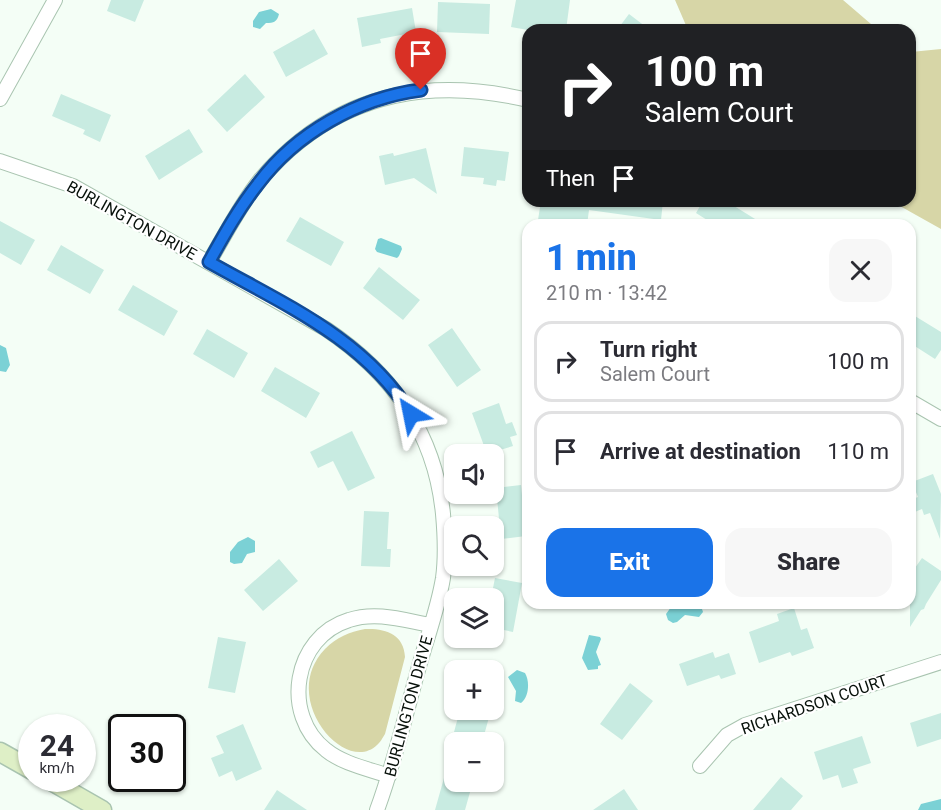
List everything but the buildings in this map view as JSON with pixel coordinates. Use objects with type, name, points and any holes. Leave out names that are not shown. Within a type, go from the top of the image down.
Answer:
[{"type":"street","points":[[0,99],[55,0]]},
{"type":"street","points":[[209,262],[259,182],[296,144],[337,117],[390,96],[435,89],[479,90],[522,99]]},
{"type":"street","name":"BURLINGTON DRIVE","points":[[0,161],[73,186],[326,329],[348,343],[384,378],[416,421],[439,481],[446,539],[443,579],[389,776],[377,810]]},
{"type":"street","points":[[916,404],[941,419]]},
{"type":"street","points":[[389,776],[337,757],[326,750],[313,736],[299,706],[298,684],[302,665],[316,643],[328,631],[350,619],[370,615],[393,617],[430,625]]},
{"type":"street","name":"RICHARDSON COURT","points":[[700,765],[727,735],[745,725],[941,662]]},
{"type":"street","points":[[0,752],[18,762]]},
{"type":"street","points":[[70,792],[102,810]]},
{"type":"green space","points":[[675,0],[843,0],[871,24],[685,24]]},
{"type":"green space","points":[[941,49],[941,229],[902,207],[916,207],[916,52]]},
{"type":"green space","points":[[365,629],[386,631],[392,634],[401,643],[405,657],[385,734],[378,744],[364,752],[349,750],[334,741],[321,727],[312,709],[309,689],[312,668],[325,649],[343,636]]},
{"type":"water","points":[[271,9],[279,14],[276,20],[266,23],[260,29],[253,27],[253,21],[259,12]]},
{"type":"water","points":[[381,238],[401,246],[402,249],[397,258],[377,252],[375,249],[378,239]]},
{"type":"water","points":[[0,345],[6,348],[10,365],[6,372],[0,371]]},
{"type":"water","points":[[248,537],[255,541],[255,552],[247,554],[242,563],[230,562],[230,552],[238,542]]},
{"type":"water","points":[[670,609],[702,609],[703,612],[699,617],[685,615],[673,623],[668,620],[666,614]]},
{"type":"water","points":[[589,635],[601,639],[596,652],[601,665],[598,669],[588,670],[582,658]]},
{"type":"water","points":[[517,670],[525,673],[528,680],[527,693],[521,703],[515,701],[516,691],[508,677]]},
{"type":"water","points":[[941,799],[941,810],[918,810],[921,804]]},
{"type":"route","points":[[411,414],[373,365],[348,343],[209,262],[246,199],[277,161],[296,144],[316,129],[363,105],[390,96],[421,90]]}]
